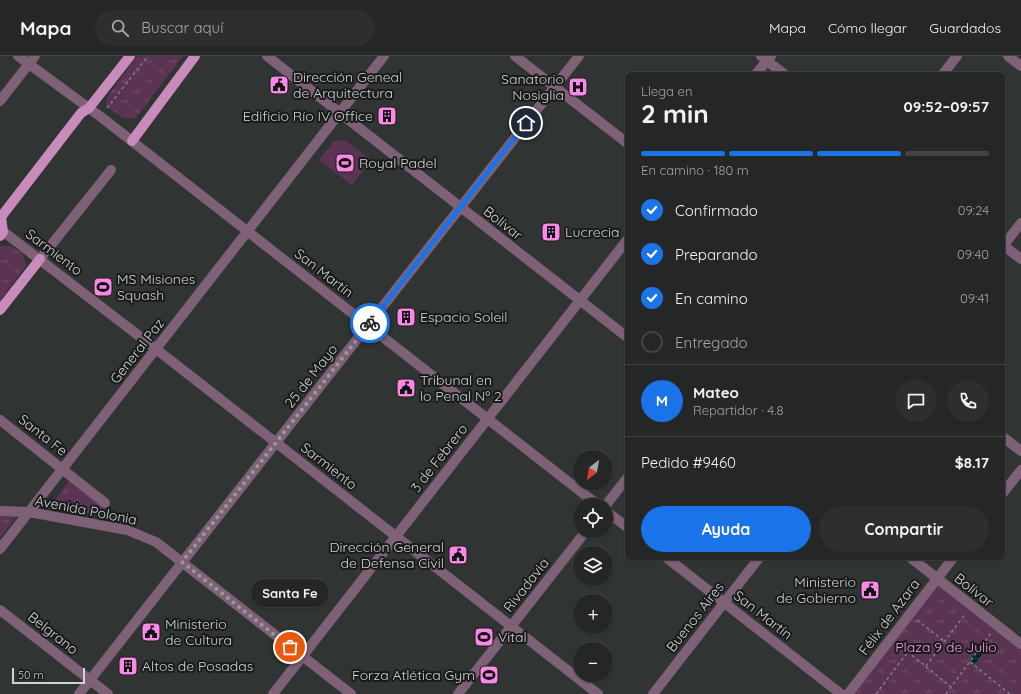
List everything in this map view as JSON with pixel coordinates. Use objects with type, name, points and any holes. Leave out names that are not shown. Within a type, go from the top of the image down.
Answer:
[{"type":"main road","points":[[1,232],[1,217],[81,113],[89,108],[130,56]]},
{"type":"main road","points":[[132,141],[195,56]]},
{"type":"main road","points":[[0,310],[40,259]]},
{"type":"street","name":"San Martín","points":[[18,56],[101,117],[589,498]]},
{"type":"street","points":[[0,101],[35,56]]},
{"type":"street","name":"Bolívar","points":[[267,56],[625,335]]},
{"type":"street","name":"General Paz","points":[[0,549],[384,56]]},
{"type":"street","points":[[515,56],[625,141]]},
{"type":"street","name":"25 de Mayo","points":[[79,694],[579,56]]},
{"type":"street","points":[[945,72],[957,56]]},
{"type":"street","points":[[1008,56],[1021,66]]},
{"type":"street","points":[[757,72],[766,58],[782,72]]},
{"type":"street","points":[[40,259],[111,170]]},
{"type":"street","points":[[1005,242],[1021,222]]},
{"type":"street","name":"Sarmiento","points":[[1,232],[40,259],[598,694]]},
{"type":"street","name":"3 de Febrero","points":[[273,694],[625,243]]},
{"type":"street","points":[[1005,247],[1021,259]]},
{"type":"street","name":"Santa Fe","points":[[0,420],[105,503]]},
{"type":"street","points":[[1005,438],[1021,450]]},
{"type":"street","points":[[1005,490],[1021,470]]},
{"type":"street","points":[[611,498],[625,481]]},
{"type":"street","name":"Avenida Polonia","points":[[0,511],[29,512],[127,530],[156,542],[182,562]]},
{"type":"street","points":[[613,516],[625,525]]},
{"type":"street","name":"Rivadavia","points":[[458,694],[580,538]]},
{"type":"street","name":"San Martín","points":[[670,560],[841,694]]},
{"type":"street","name":"Buenos Aires","points":[[653,694],[757,560]]},
{"type":"street","name":"Bolívar","points":[[914,560],[1021,644]]},
{"type":"street","name":"Félix de Azara","points":[[848,694],[951,560]]},
{"type":"street","points":[[182,562],[351,694]]},
{"type":"street","name":"Belgrano","points":[[0,610],[108,694]]},
{"type":"path","points":[[101,117],[148,56]]},
{"type":"path","points":[[926,666],[972,606]]},
{"type":"path","points":[[910,614],[945,641]]},
{"type":"path","points":[[946,694],[997,625]]},
{"type":"path","points":[[891,639],[951,687]]},
{"type":"path","points":[[876,694],[908,652]]},
{"type":"path","points":[[970,662],[1010,694]]},
{"type":"green space","points":[[137,56],[183,56],[135,119],[123,118],[106,106],[107,97]]},
{"type":"green space","name":"Royal Padel","points":[[345,140],[371,160],[352,185],[319,160],[334,141]]},
{"type":"green space","points":[[0,246],[11,246],[23,254],[26,266],[0,301]]},
{"type":"green space","points":[[69,481],[117,518],[59,508],[53,503]]},
{"type":"green space","points":[[0,515],[17,516],[0,538]]},
{"type":"green space","name":"Plaza 9 de Julio","points":[[937,579],[1021,645],[1021,694],[849,694]]},
{"type":"shaded area","points":[[983,641],[989,646],[975,665],[969,660]]},
{"type":"way so far","points":[[290,647],[182,562],[370,323]]},
{"type":"place","name":"Dirección Geneal de Arquitectura","points":[[279,85]]},
{"type":"place","name":"Sanatorio Nosiglia","points":[[578,87]]},
{"type":"place","name":"Edificio Río IV Office","points":[[387,116]]},
{"type":"place","name":"Royal Padel","points":[[345,163]]},
{"type":"place","name":"Lucrecia","points":[[551,232]]},
{"type":"place","name":"MS Misiones Squash","points":[[103,287]]},
{"type":"place","name":"Espacio Soleil","points":[[406,317]]},
{"type":"place","name":"Tribunal en lo Penal Nº 2","points":[[406,388]]},
{"type":"place","name":"Dirección General de Defensa Civil","points":[[458,555]]},
{"type":"place","name":"Ministerio de Gobierno","points":[[870,590]]},
{"type":"place","name":"Ministerio de Cultura","points":[[151,632]]},
{"type":"place","name":"Vital","points":[[484,637]]},
{"type":"place","name":"Santa Fe","points":[[290,647]]},
{"type":"place","name":"Altos de Posadas","points":[[128,666]]},
{"type":"place","name":"Forza Atlética Gym","points":[[489,675]]},
{"type":"route","points":[[370,323],[526,123]]}]
